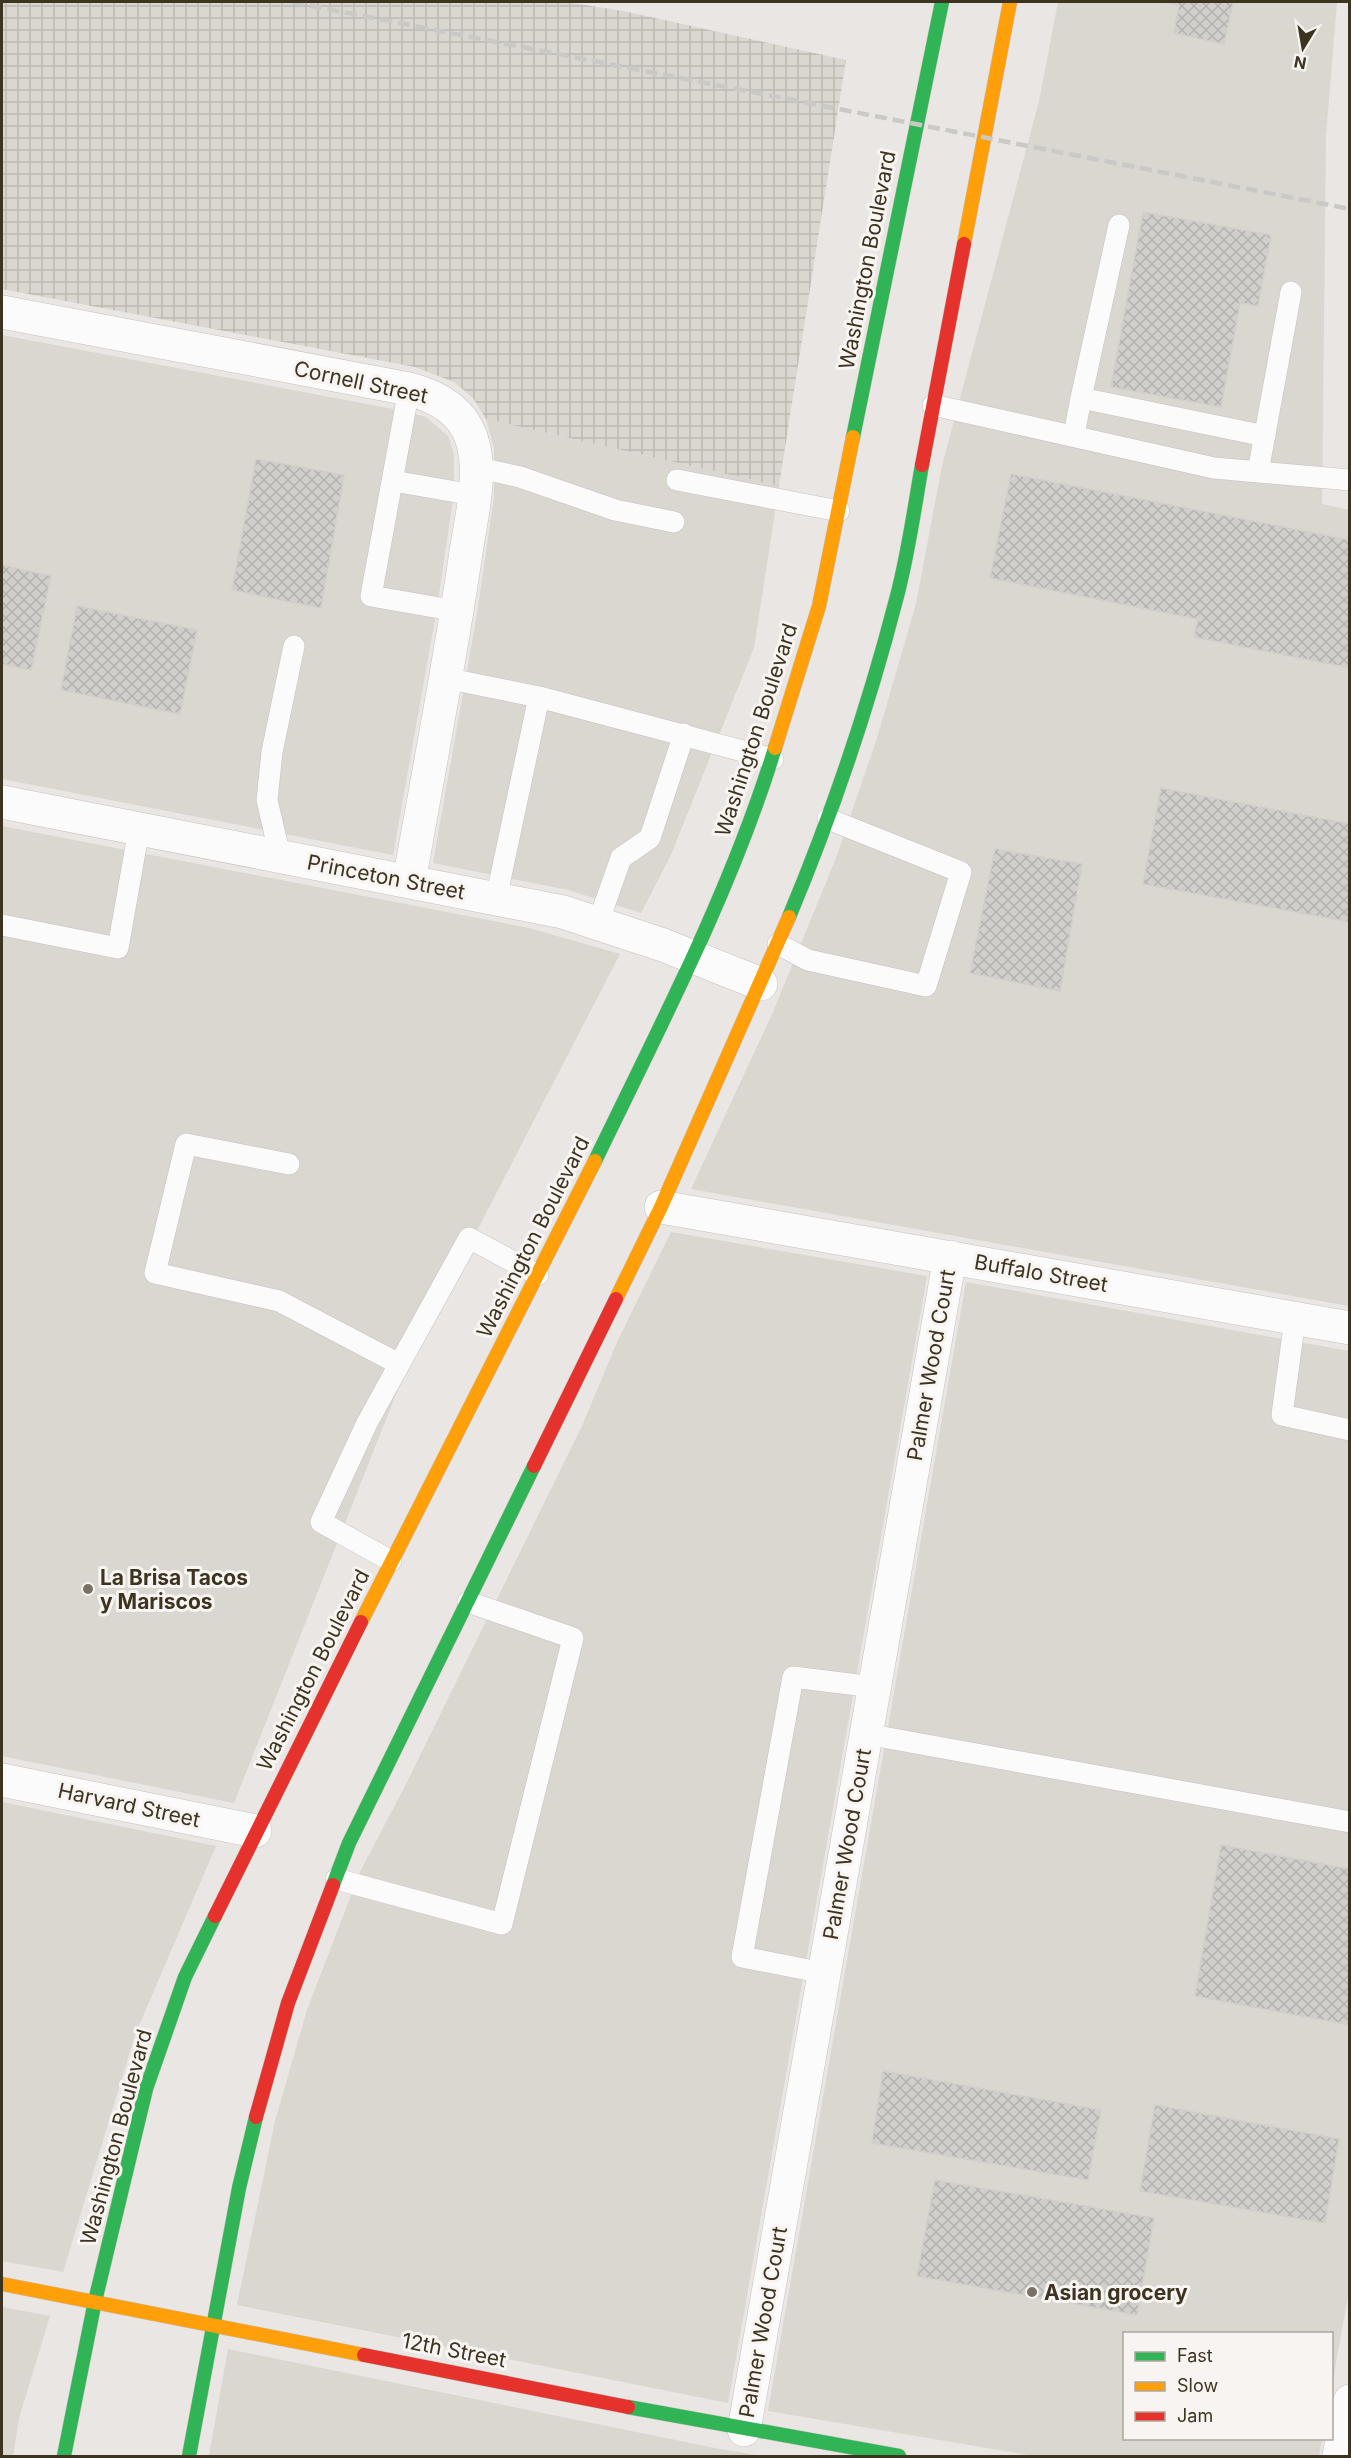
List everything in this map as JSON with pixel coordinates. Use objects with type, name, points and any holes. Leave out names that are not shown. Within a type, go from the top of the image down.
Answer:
[{"type":"main road","name":"Washington Boulevard","points":[[64,2457],[95,2301],[146,2089],[185,1977],[255,1831],[391,1561],[585,1183],[694,956],[758,806],[819,606],[942,2]]},
{"type":"main road","points":[[189,2457],[239,2188],[288,2002],[349,1843],[661,1207],[778,944],[828,819],[858,731],[897,598],[1011,2]]},
{"type":"main road","name":"12th Street","points":[[2,2283],[744,2430],[898,2457]]},
{"type":"street","name":"Cornell Street","points":[[2,312],[409,389],[434,397],[457,414],[471,437],[475,481],[457,611],[409,882]]},
{"type":"street","name":"Princeton Street","points":[[2,802],[563,912],[694,956],[761,984]]},
{"type":"street","name":"Buffalo Street","points":[[661,1207],[1350,1328]]},
{"type":"street","name":"Palmer Wood Court","points":[[744,2430],[950,1257]]},
{"type":"street","name":"Harvard Street","points":[[2,1779],[255,1831]]},
{"type":"street","points":[[1339,2457],[1350,2401]]},
{"type":"lane","points":[[1074,435],[1119,225]]},
{"type":"lane","points":[[1258,472],[1291,292]]},
{"type":"lane","points":[[409,389],[371,596],[457,611]]},
{"type":"lane","points":[[1081,398],[1264,436]]},
{"type":"lane","points":[[933,405],[1214,468],[1350,480]]},
{"type":"lane","points":[[393,482],[475,481],[520,477],[615,510],[674,522]]},
{"type":"lane","points":[[677,480],[839,511]]},
{"type":"lane","points":[[280,856],[267,800],[272,752],[294,646]]},
{"type":"lane","points":[[445,678],[539,697],[772,759]]},
{"type":"lane","points":[[496,898],[539,697]]},
{"type":"lane","points":[[598,923],[621,858],[650,837],[684,734]]},
{"type":"lane","points":[[778,944],[808,960],[926,986],[961,872],[828,819]]},
{"type":"lane","points":[[2,925],[118,948],[139,828]]},
{"type":"lane","points":[[289,1164],[186,1144],[155,1274],[279,1301],[399,1364]]},
{"type":"lane","points":[[391,1561],[321,1522],[367,1423],[470,1238],[538,1275]]},
{"type":"lane","points":[[1295,1319],[1282,1415],[1350,1430]]},
{"type":"lane","points":[[336,1879],[502,1924],[573,1638],[468,1602]]},
{"type":"lane","points":[[824,1973],[742,1957],[793,1677],[874,1687]]},
{"type":"lane","points":[[866,1734],[1350,1822]]},
{"type":"shaded area","points":[[2,2],[566,2],[623,11],[846,60],[779,486],[486,419],[473,398],[454,382],[415,367],[2,289]]},
{"type":"shaded area","points":[[1058,2],[1337,2],[1326,135],[1322,504],[1350,510],[1349,1306],[691,1189],[773,1012],[836,858],[877,738],[916,604],[942,466],[1039,101]]},
{"type":"shaded area","points":[[2,335],[404,411],[426,417],[448,436],[454,455],[454,493],[437,608],[393,855],[2,779]]},
{"type":"shaded area","points":[[486,419],[779,486],[754,648],[670,857],[641,913],[568,890],[433,863],[477,614],[494,497],[494,448]]},
{"type":"shaded area","points":[[2,826],[529,928],[620,954],[408,1364],[234,1803],[2,1756]]},
{"type":"shaded area","points":[[671,1232],[927,1276],[728,2403],[237,2305],[275,2121],[307,2010],[360,1872],[406,1784],[582,1426],[618,1340]]},
{"type":"shaded area","points":[[966,1282],[1349,1351],[1350,2285],[1333,2379],[1333,2332],[1123,2332],[1123,2440],[1322,2440],[1319,2456],[1034,2456],[768,2411]]},
{"type":"shaded area","points":[[2,1802],[216,1846],[135,2035],[63,2272],[2,2261]]},
{"type":"shaded area","points":[[2,2307],[50,2316],[19,2418],[13,2456],[2,2456]]},
{"type":"shaded area","points":[[228,2349],[720,2449],[762,2456],[209,2456]]},
{"type":"building","points":[[1159,2],[1233,2],[1224,44],[1174,33],[1179,5]]},
{"type":"building","points":[[1143,212],[1271,235],[1258,306],[1240,303],[1221,407],[1111,387]]},
{"type":"building","points":[[256,459],[344,475],[321,608],[232,590]]},
{"type":"building","points":[[1011,474],[1350,540],[1350,668],[1194,637],[1198,619],[990,578]]},
{"type":"building","points":[[2,565],[51,576],[31,670],[2,664]]},
{"type":"building","points":[[77,606],[197,630],[180,714],[61,690]]},
{"type":"building","points":[[1161,788],[1350,824],[1350,922],[1143,884]]},
{"type":"building","points":[[995,849],[1082,864],[1060,991],[970,973]]},
{"type":"building","points":[[1221,1845],[1350,1869],[1350,2025],[1195,1996]]},
{"type":"building","points":[[883,2071],[1101,2110],[1088,2180],[872,2143]]},
{"type":"building","points":[[1155,2105],[1339,2139],[1325,2223],[1140,2191]]},
{"type":"building","points":[[935,2180],[1154,2218],[1137,2315],[917,2276]]},
{"type":"railway","points":[[292,2],[1350,209]]},
{"type":"traffic: fast","points":[[853,437],[942,2]]},
{"type":"traffic: fast","points":[[789,917],[820,839],[874,681],[904,567],[922,465]]},
{"type":"traffic: fast","points":[[595,1161],[716,906],[775,748]]},
{"type":"traffic: fast","points":[[333,1885],[349,1843],[534,1466]]},
{"type":"traffic: fast","points":[[64,2456],[95,2301],[146,2089],[185,1977],[215,1916]]},
{"type":"traffic: fast","points":[[189,2456],[239,2188],[256,2117]]},
{"type":"traffic: fast","points":[[628,2407],[899,2456]]},
{"type":"traffic: slow","points":[[964,244],[1010,2]]},
{"type":"traffic: slow","points":[[775,748],[819,606],[853,437]]},
{"type":"traffic: slow","points":[[616,1299],[661,1207],[789,917]]},
{"type":"traffic: slow","points":[[361,1622],[595,1161]]},
{"type":"traffic: slow","points":[[2,2284],[364,2355]]},
{"type":"traffic: jam","points":[[922,465],[964,244]]},
{"type":"traffic: jam","points":[[534,1466],[616,1299]]},
{"type":"traffic: jam","points":[[215,1916],[361,1622]]},
{"type":"traffic: jam","points":[[256,2117],[288,2003],[333,1885]]},
{"type":"traffic: jam","points":[[364,2355],[628,2407]]},
{"type":"place","name":"La Brisa Tacos y Mariscos","points":[[88,1589]]},
{"type":"place","name":"Asian grocery","points":[[1032,2292]]}]
